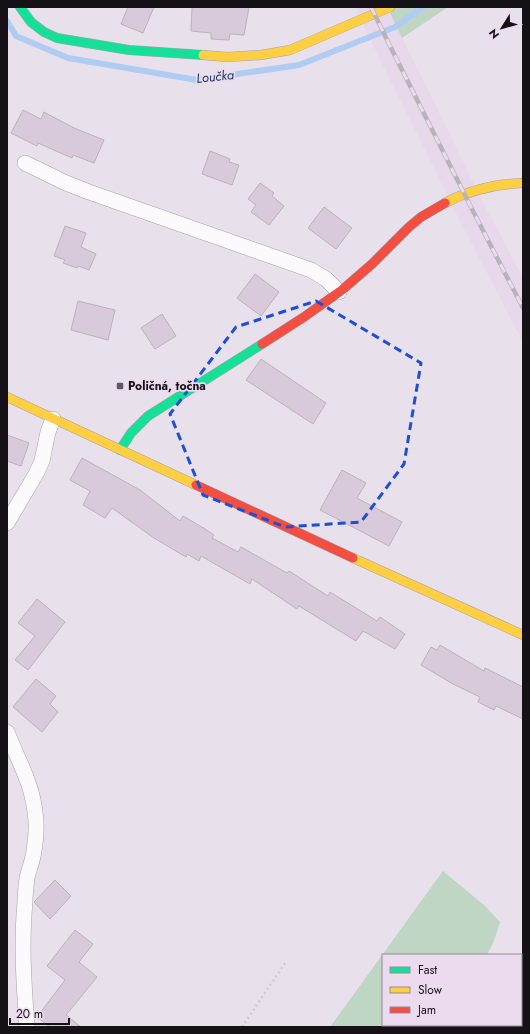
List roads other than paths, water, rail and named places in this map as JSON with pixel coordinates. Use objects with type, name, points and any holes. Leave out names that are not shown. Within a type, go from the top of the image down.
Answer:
[{"type":"street","points":[[20,7],[22,12],[31,22],[44,32],[57,38],[85,44],[129,50],[227,57],[261,55],[290,50],[390,7]]},
{"type":"street","points":[[25,163],[66,183],[96,195],[311,270],[326,279],[339,292]]},
{"type":"street","points":[[120,450],[131,433],[148,416],[317,308],[339,292],[374,262],[409,227],[431,211],[474,190],[498,185],[523,183]]},
{"type":"street","points":[[7,397],[523,635]]},
{"type":"street","points":[[7,523],[42,461],[48,432],[53,419]]},
{"type":"street","points":[[7,732],[26,775],[32,794],[35,813],[36,833],[34,851],[27,879],[25,904],[23,970],[27,1027]]},
{"type":"waterway","name":"Loučka","points":[[7,21],[16,36],[68,58],[197,80],[299,65],[395,27],[423,7]]},
{"type":"railway","points":[[371,7],[523,308]]},
{"type":"place","name":"Poličná, točna","points":[[120,386]]}]
